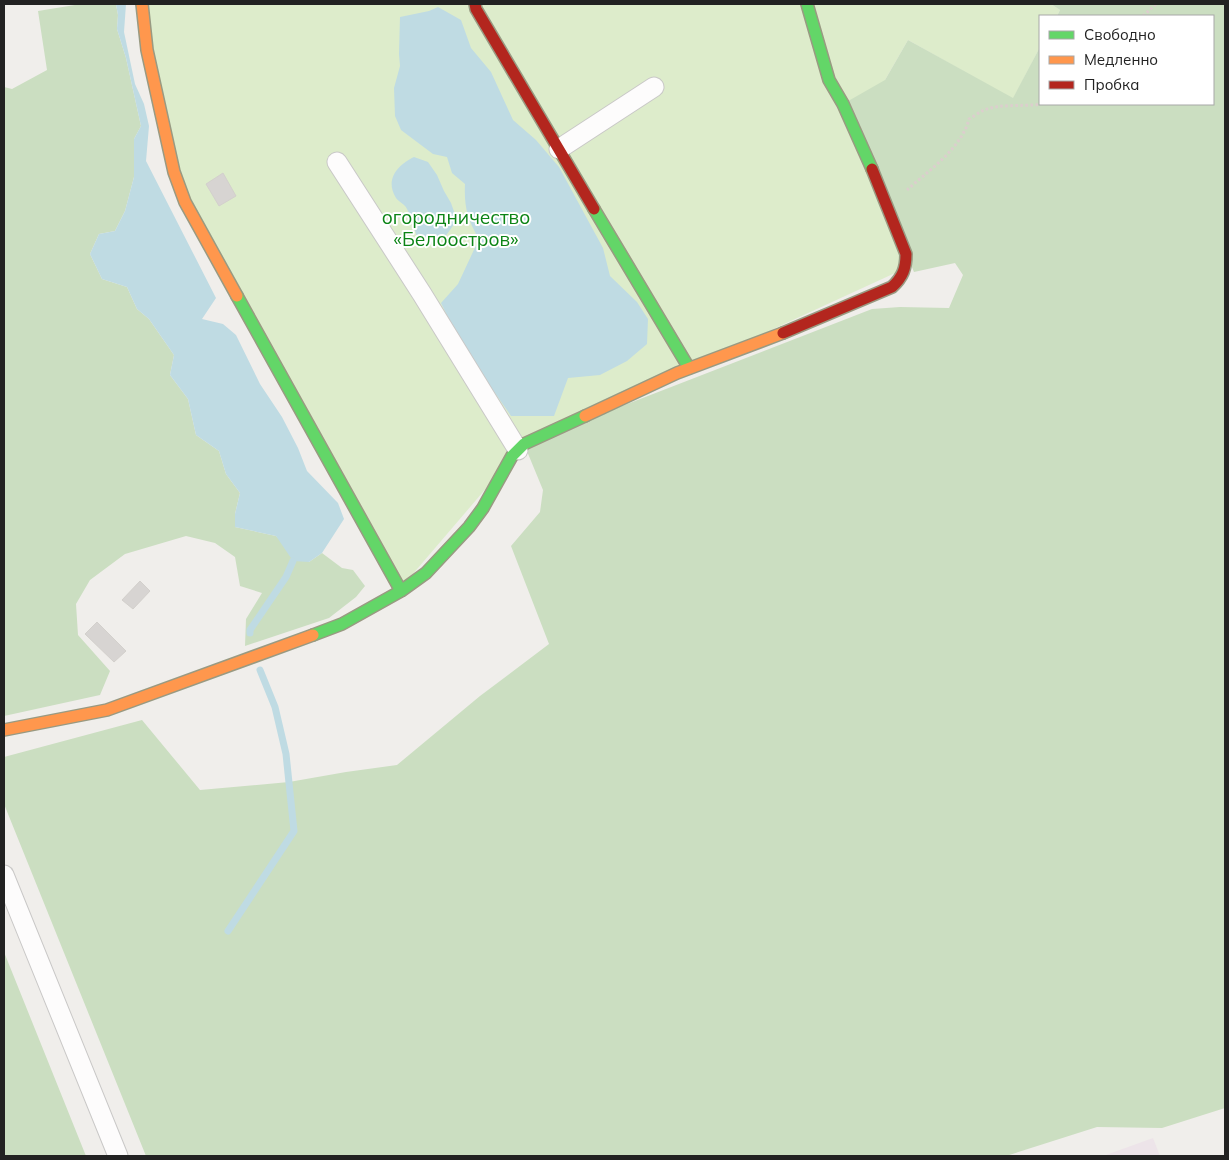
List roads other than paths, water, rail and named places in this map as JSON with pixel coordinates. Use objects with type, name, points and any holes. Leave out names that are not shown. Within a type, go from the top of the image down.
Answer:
[{"type":"street","points":[[142,4],[147,50],[174,172],[185,202],[401,591]]},
{"type":"street","points":[[475,4],[476,9],[689,368]]},
{"type":"street","points":[[4,730],[107,710],[342,624],[401,591],[426,573],[469,527],[483,508],[512,456],[526,442],[689,368],[809,323],[892,287],[901,280],[906,268],[906,254],[843,104],[829,80],[807,4]]},
{"type":"street","points":[[559,149],[654,87]]},
{"type":"street","points":[[336,162],[422,294],[518,450]]},
{"type":"street","points":[[4,875],[118,1156]]},
{"type":"water","points":[[116,4],[126,4],[124,32],[135,84],[144,104],[149,126],[146,161],[216,298],[202,319],[223,324],[236,335],[260,384],[282,417],[307,471],[338,503],[344,519],[322,553],[309,562],[293,561],[276,536],[235,527],[235,514],[240,493],[226,474],[219,451],[196,435],[188,399],[170,375],[174,355],[149,319],[137,309],[127,287],[102,279],[90,254],[99,234],[115,231],[125,211],[134,177],[134,139],[141,126],[126,58],[117,29],[118,15]]},
{"type":"water","points":[[438,7],[461,20],[471,48],[491,72],[513,120],[536,140],[559,167],[603,248],[610,276],[637,302],[648,319],[647,344],[627,361],[600,375],[568,378],[554,416],[511,416],[462,346],[441,303],[458,284],[479,239],[467,212],[465,184],[452,173],[447,157],[433,154],[401,130],[395,116],[394,88],[400,66],[400,17],[429,11]]},
{"type":"water","points":[[414,157],[428,162],[437,175],[457,220],[445,237],[431,244],[418,239],[407,209],[396,198],[393,191],[392,179],[395,173],[403,164]]},
{"type":"waterway","points":[[250,633],[250,630],[286,577],[293,561]]},
{"type":"waterway","points":[[228,931],[294,831],[286,754],[275,707],[260,670]]},
{"type":"park label","name":"огородничество «Белоостров»","points":[[456,228]]}]
